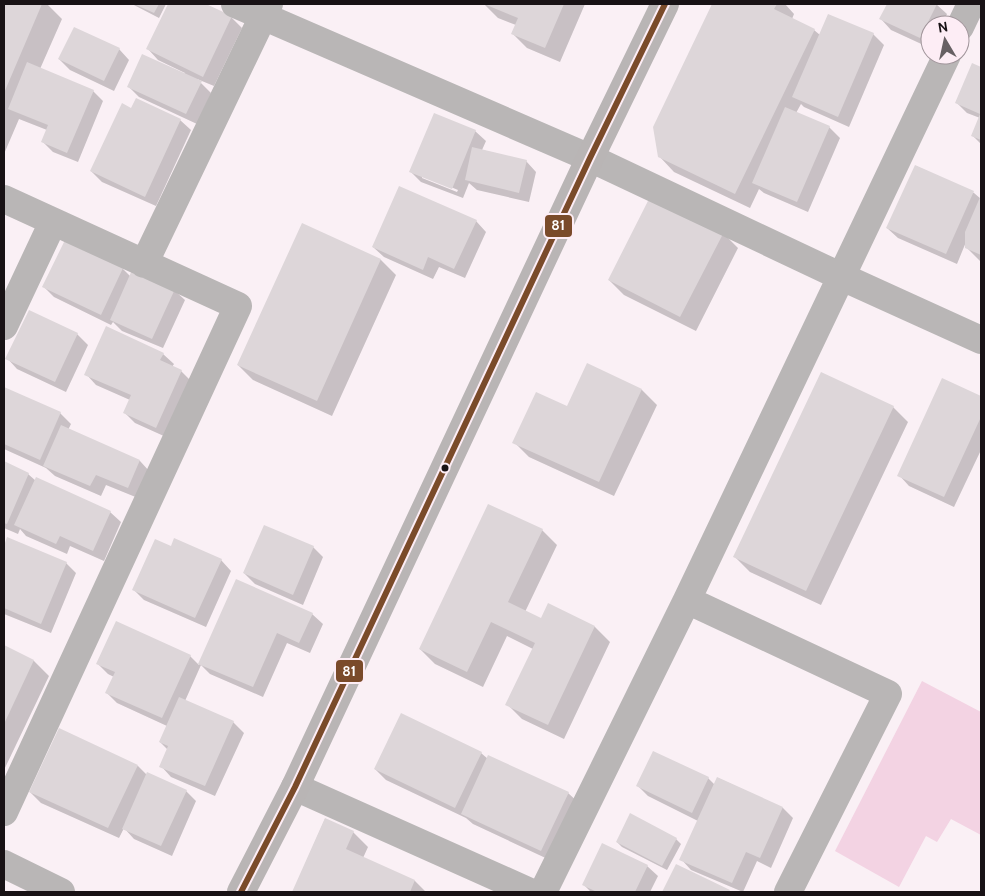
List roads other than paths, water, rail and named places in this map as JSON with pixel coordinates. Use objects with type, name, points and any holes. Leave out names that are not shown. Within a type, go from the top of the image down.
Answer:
[{"type":"street","points":[[235,4],[266,10],[981,340]]},
{"type":"street","points":[[241,892],[295,787],[590,158],[665,4]]},
{"type":"street","points":[[144,264],[266,10]]},
{"type":"street","points":[[542,892],[687,600],[941,65]]},
{"type":"street","points":[[4,199],[238,306],[4,812]]},
{"type":"street","points":[[4,326],[53,222]]},
{"type":"street","points":[[687,600],[888,694],[788,892]]},
{"type":"street","points":[[295,787],[530,892]]},
{"type":"street","points":[[4,864],[61,892]]}]
